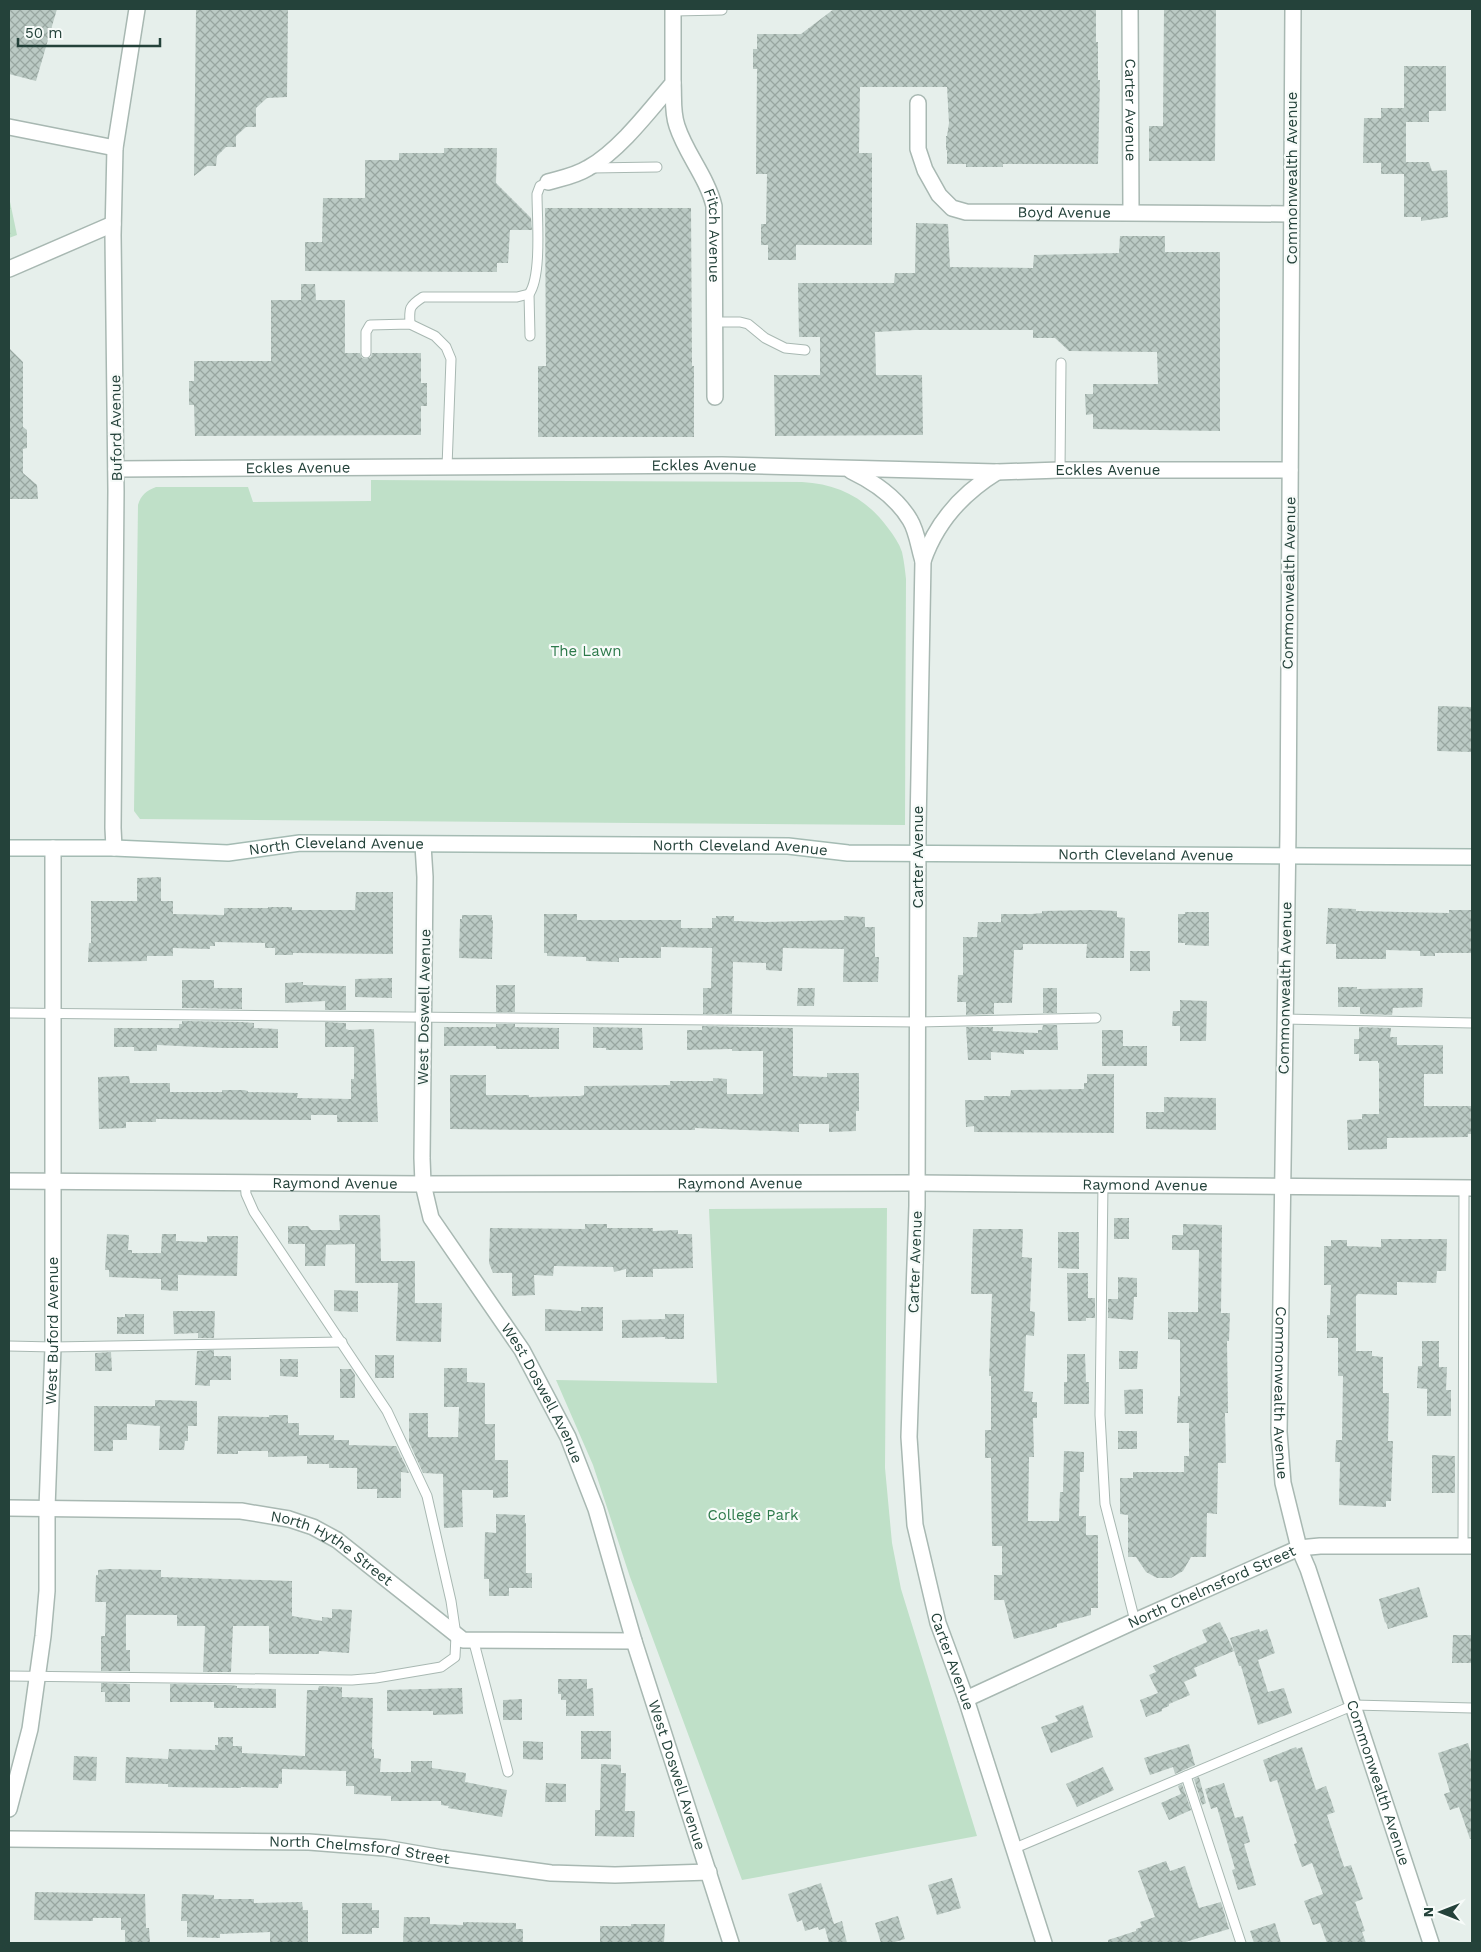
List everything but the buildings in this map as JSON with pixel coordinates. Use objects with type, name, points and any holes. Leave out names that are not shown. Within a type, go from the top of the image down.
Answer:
[{"type":"street","name":"Buford Avenue","points":[[114,848],[116,469],[113,224],[116,148],[137,9]]},
{"type":"street","name":"Carter Avenue","points":[[1130,9],[1131,212]]},
{"type":"street","name":"Commonwealth Avenue","points":[[1292,9],[1288,856],[1279,1432],[1282,1483],[1299,1548],[1308,1569],[1354,1705],[1431,1943]]},
{"type":"street","name":"Fitch Avenue","points":[[674,10],[673,83],[676,125],[711,190],[714,206],[715,397]]},
{"type":"street","points":[[548,182],[571,176],[590,168],[624,138],[673,83]]},
{"type":"street","name":"Boyd Avenue","points":[[918,102],[918,150],[939,195],[952,208],[966,212],[1291,214]]},
{"type":"street","points":[[9,127],[116,148]]},
{"type":"street","points":[[9,268],[113,224]]},
{"type":"street","name":"Eckles Avenue","points":[[116,469],[741,465],[997,472],[1060,470],[1290,470]]},
{"type":"street","name":"Carter Avenue","points":[[846,468],[870,480],[888,494],[911,521],[923,561],[918,853],[917,1183],[909,1437],[915,1525],[938,1623],[966,1699],[1044,1943]]},
{"type":"street","name":"Carter Avenue","points":[[923,561],[929,544],[952,510],[965,495],[997,472]]},
{"type":"street","name":"North Cleveland Avenue","points":[[9,848],[114,848],[228,853],[300,843],[788,846],[848,853],[1472,857]]},
{"type":"street","name":"West Doswell Avenue","points":[[423,845],[425,877],[422,1158],[423,1184],[431,1218],[522,1350],[568,1437],[596,1510],[634,1641],[731,1943]]},
{"type":"street","name":"West Buford Avenue","points":[[9,1809],[30,1729],[47,1591],[53,1347],[52,1015],[54,848]]},
{"type":"street","name":"Raymond Avenue","points":[[9,1181],[423,1184],[917,1183],[1468,1188]]},
{"type":"street","name":"North Hythe Street","points":[[9,1508],[241,1511],[289,1519],[313,1527],[337,1540],[463,1640],[634,1641]]},
{"type":"street","name":"North Chelmsford Street","points":[[966,1699],[1299,1548],[1320,1546],[1468,1546]]},
{"type":"street","name":"North Chelmsford Street","points":[[9,1839],[309,1842],[385,1848],[551,1873],[615,1875],[709,1872]]},
{"type":"lane","points":[[674,10],[722,10]]},
{"type":"lane","points":[[590,168],[657,167]]},
{"type":"lane","points":[[530,336],[530,294],[534,287],[536,272],[537,194],[540,186],[548,182]]},
{"type":"lane","points":[[410,324],[409,310],[414,303],[423,297],[516,297],[530,294]]},
{"type":"lane","points":[[714,322],[740,322],[748,324],[765,338],[785,348],[805,350]]},
{"type":"lane","points":[[366,353],[366,332],[370,324],[410,324],[435,336],[446,347],[451,359],[447,467]]},
{"type":"lane","points":[[1060,470],[1061,363]]},
{"type":"lane","points":[[9,1013],[52,1015],[918,1022],[1096,1018]]},
{"type":"lane","points":[[1284,1019],[1472,1023]]},
{"type":"lane","points":[[9,1676],[376,1678],[441,1668],[454,1657],[456,1635],[451,1601],[427,1496],[388,1411],[254,1212],[246,1194],[244,1182]]},
{"type":"lane","points":[[1103,1184],[1100,1415],[1105,1504],[1135,1621]]},
{"type":"lane","points":[[1468,1188],[1468,1546]]},
{"type":"lane","points":[[9,1346],[53,1347],[342,1342]]},
{"type":"lane","points":[[474,1639],[508,1772]]},
{"type":"lane","points":[[1013,1849],[1354,1705],[1472,1708]]},
{"type":"lane","points":[[1186,1776],[1241,1943]]},
{"type":"green space","points":[[9,197],[17,235],[9,238]]},
{"type":"green space","name":"The Lawn","points":[[371,480],[802,482],[828,486],[861,501],[880,518],[894,537],[902,552],[906,579],[905,825],[140,819],[134,811],[138,505],[142,496],[156,487],[248,487],[253,502],[371,501]]},
{"type":"green space","name":"College Park","points":[[887,1208],[885,1468],[892,1543],[901,1589],[977,1836],[742,1880],[630,1577],[593,1465],[556,1380],[717,1383],[709,1209]]}]
